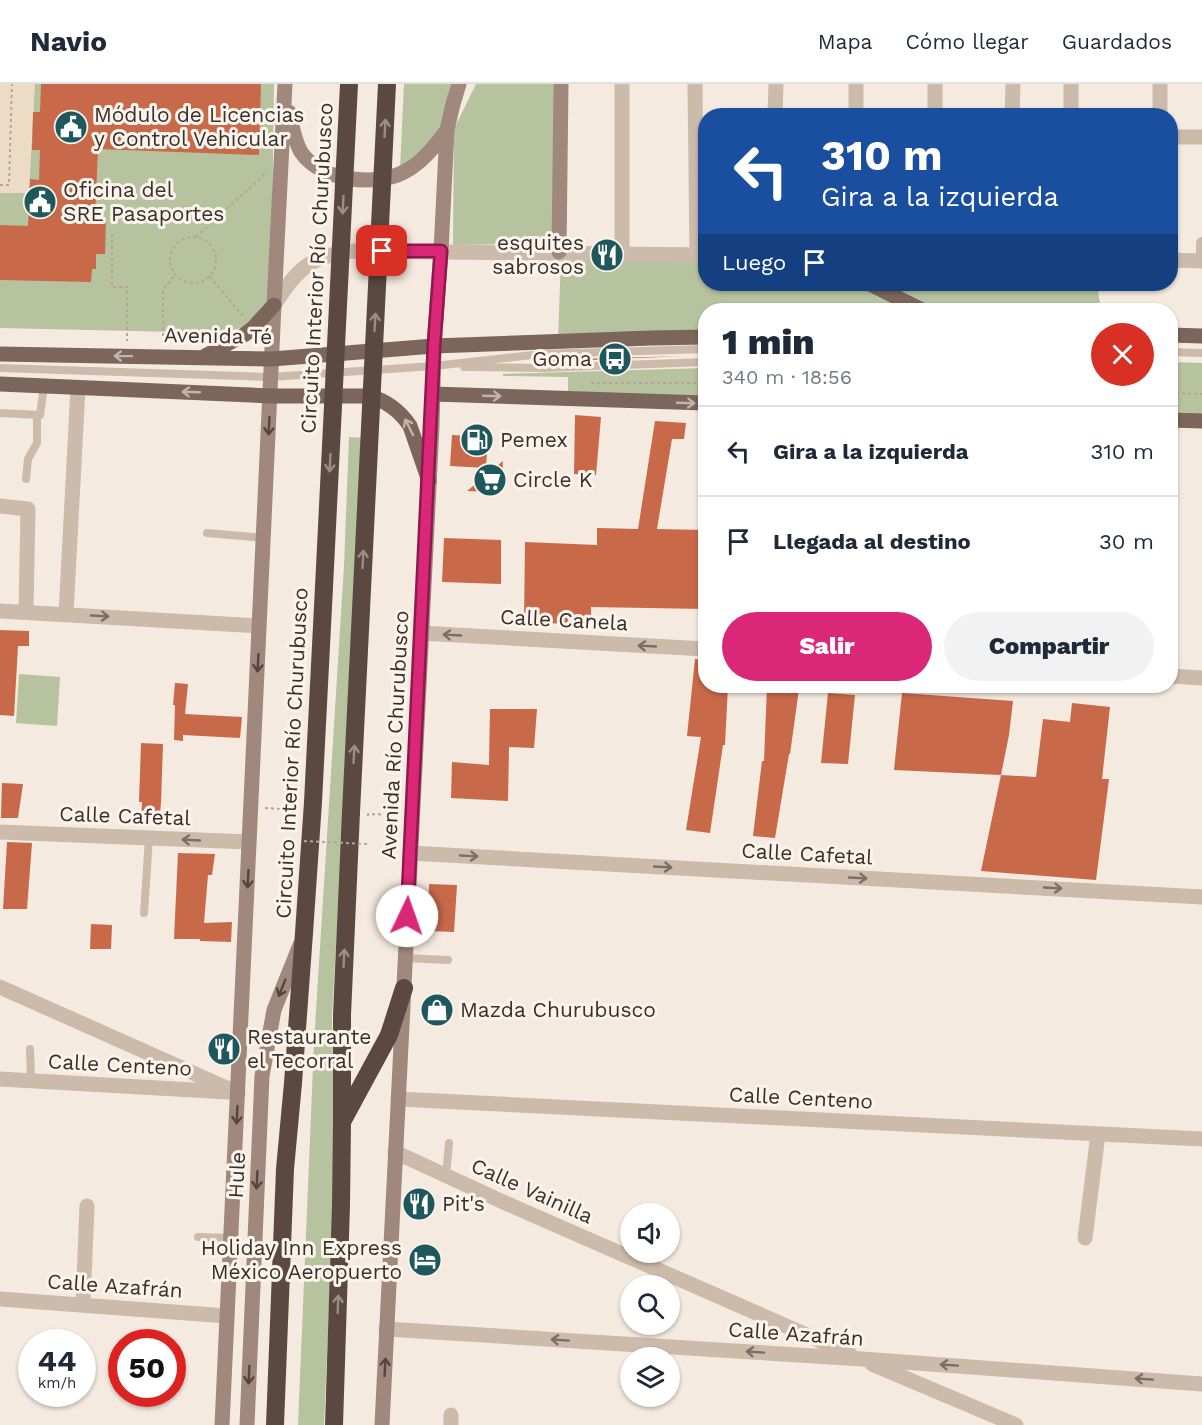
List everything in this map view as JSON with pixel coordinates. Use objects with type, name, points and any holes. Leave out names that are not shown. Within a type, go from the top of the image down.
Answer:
[{"type":"highway","name":"Circuito Interior Río Churubusco","points":[[275,1425],[285,1169],[313,802],[349,84]]},
{"type":"highway","points":[[334,1425],[342,1122],[342,1015],[360,813],[387,84]]},
{"type":"highway","points":[[342,1122],[389,1035],[404,988]]},
{"type":"main road","name":"Avenida Río Churubusco","points":[[382,1425],[434,346],[447,130],[459,84]]},
{"type":"main road","points":[[559,252],[561,84]]},
{"type":"main road","points":[[285,91],[297,142],[302,153],[322,170],[348,178],[386,179],[405,172],[428,153],[447,130]]},
{"type":"main road","points":[[222,1425],[285,91]]},
{"type":"main road","points":[[884,291],[908,303]]},
{"type":"main road","points":[[203,357],[253,328],[274,305]]},
{"type":"main road","points":[[1178,335],[1202,336]]},
{"type":"main road","name":"Avenida Té","points":[[0,354],[272,359],[434,346],[698,338]]},
{"type":"main road","points":[[0,384],[270,396],[369,396],[385,402],[399,412],[410,426],[429,481]]},
{"type":"main road","points":[[433,394],[698,403]]},
{"type":"main road","points":[[1178,420],[1202,421]]},
{"type":"main road","name":"Hule","points":[[247,1425],[262,1076],[274,1010],[304,933]]},
{"type":"street","points":[[622,84],[622,254]]},
{"type":"street","points":[[695,84],[698,170]]},
{"type":"street","points":[[775,108],[776,84]]},
{"type":"street","points":[[856,84],[856,108]]},
{"type":"street","points":[[935,84],[935,108]]},
{"type":"street","points":[[1012,108],[1013,84]]},
{"type":"street","points":[[1071,84],[1071,108]]},
{"type":"street","points":[[1160,84],[1160,108]]},
{"type":"street","points":[[1178,137],[1202,137]]},
{"type":"street","points":[[1178,260],[1202,261],[1202,243]]},
{"type":"street","points":[[274,305],[290,281],[309,264],[322,257],[353,251],[698,255]]},
{"type":"street","points":[[66,614],[78,388]]},
{"type":"street","points":[[0,506],[28,509],[26,612]]},
{"type":"street","points":[[0,611],[259,626]]},
{"type":"street","name":"Calle Canela","points":[[421,633],[698,649]]},
{"type":"street","points":[[1178,676],[1202,678]]},
{"type":"street","name":"Calle Cafetal","points":[[0,832],[249,842]]},
{"type":"street","name":"Calle Cafetal","points":[[410,853],[1202,897]]},
{"type":"street","points":[[0,987],[238,1093]]},
{"type":"street","name":"Calle Centeno","points":[[0,1079],[238,1093]]},
{"type":"street","name":"Calle Centeno","points":[[398,1099],[1202,1139]]},
{"type":"street","points":[[1085,1238],[1098,1134]]},
{"type":"street","name":"Calle Vainilla","points":[[395,1152],[501,1201],[1016,1425]]},
{"type":"street","points":[[83,1304],[87,1206]]},
{"type":"street","name":"Calle Azafrán","points":[[0,1299],[227,1316]]},
{"type":"street","name":"Calle Azafrán","points":[[386,1329],[1202,1383]]},
{"type":"lane","points":[[0,368],[271,378],[434,366],[541,354],[698,349]]},
{"type":"lane","points":[[1178,352],[1202,353]]},
{"type":"lane","points":[[434,366],[542,368],[698,362]]},
{"type":"lane","points":[[26,479],[28,459],[37,443],[37,416],[40,415],[44,386]]},
{"type":"lane","points":[[0,412],[37,416]]},
{"type":"lane","points":[[207,533],[264,538]]},
{"type":"lane","points":[[144,913],[149,838]]},
{"type":"lane","points":[[405,958],[448,960]]},
{"type":"lane","points":[[30,1049],[31,1081]]},
{"type":"lane","points":[[446,1175],[449,1143]]},
{"type":"lane","points":[[198,1237],[231,1238]]},
{"type":"path","points":[[0,185],[9,185],[12,84]]},
{"type":"path","points":[[196,237],[282,159]]},
{"type":"path","points":[[112,234],[112,287],[127,287],[126,356]]},
{"type":"path","points":[[191,236],[202,238],[211,245],[216,255],[216,266],[210,276],[200,282],[189,283],[178,279],[175,274],[171,270],[169,259],[172,248],[180,240],[191,236]]},
{"type":"path","points":[[162,357],[163,290],[175,274]]},
{"type":"path","points":[[210,276],[253,328]]},
{"type":"path","points":[[591,383],[698,383]]},
{"type":"path","points":[[1178,393],[1202,394]]},
{"type":"path","points":[[251,808],[306,810]]},
{"type":"path","points":[[360,813],[412,816]]},
{"type":"path","points":[[304,841],[367,844]]},
{"type":"green space","points":[[0,84],[274,84],[272,283],[266,306],[244,327],[222,333],[0,328]]},
{"type":"green space","points":[[404,84],[451,84],[443,144],[400,170]]},
{"type":"green space","points":[[476,84],[560,84],[561,243],[453,245],[454,129]]},
{"type":"green space","points":[[561,258],[698,260],[698,291],[873,291],[898,303],[698,303],[698,334],[558,341]]},
{"type":"green space","points":[[896,291],[1098,291],[1100,303],[920,303]]},
{"type":"green space","points":[[1178,362],[1202,363],[1202,417],[1178,416]]},
{"type":"green space","points":[[698,368],[698,399],[568,393],[568,377],[503,376],[503,374]]},
{"type":"green space","points":[[349,437],[365,438],[332,1016],[333,1215],[324,1425],[298,1425],[314,1043],[344,566]]},
{"type":"green space","points":[[19,674],[60,677],[57,726],[16,723]]},
{"type":"shaded area","points":[[0,84],[35,84],[29,193],[0,193]]},
{"type":"building","points":[[41,84],[261,84],[259,155],[98,149],[95,220],[106,221],[105,254],[96,254],[96,269],[92,269],[91,282],[0,280],[0,225],[28,226],[30,179],[39,180],[40,150],[32,150],[33,112],[40,112]]},
{"type":"building","points":[[684,356],[544,362],[544,360]]},
{"type":"building","points":[[575,415],[601,417],[596,475],[574,474]]},
{"type":"building","points":[[655,421],[686,423],[684,439],[672,439],[657,529],[698,530],[698,609],[591,607],[591,625],[524,622],[525,542],[597,545],[597,528],[638,529]]},
{"type":"building","points":[[452,435],[488,437],[486,468],[450,466]]},
{"type":"building","points":[[503,461],[501,492],[467,491]]},
{"type":"building","points":[[444,538],[501,540],[501,584],[442,582]]},
{"type":"building","points":[[0,630],[29,631],[29,646],[18,646],[14,716],[0,715]]},
{"type":"building","points":[[695,659],[698,659],[698,693],[728,693],[725,745],[723,745],[710,833],[686,830],[701,737],[687,736]]},
{"type":"building","points":[[175,683],[188,684],[185,714],[242,717],[240,738],[183,735],[183,741],[174,740]]},
{"type":"building","points":[[767,693],[798,693],[775,838],[753,836],[762,761],[764,761]]},
{"type":"building","points":[[828,693],[855,695],[848,764],[821,763]]},
{"type":"building","points":[[902,693],[1013,701],[1001,775],[894,770]]},
{"type":"building","points":[[1072,703],[1110,707],[1102,779],[1109,779],[1096,880],[981,871],[1001,775],[1036,777],[1043,719],[1070,722]]},
{"type":"building","points":[[490,709],[537,709],[534,748],[509,747],[508,801],[451,798],[452,762],[489,765]]},
{"type":"building","points":[[141,743],[163,744],[159,823],[141,822],[142,802],[139,802]]},
{"type":"building","points":[[2,783],[23,784],[18,818],[1,818]]},
{"type":"building","points":[[7,842],[32,843],[27,909],[3,909]]},
{"type":"building","points":[[178,853],[215,854],[212,875],[208,875],[204,923],[232,922],[231,942],[174,939]]},
{"type":"building","points":[[429,884],[457,885],[454,932],[428,931]]},
{"type":"building","points":[[91,924],[112,925],[111,949],[90,949]]},
{"type":"place","name":"Módulo de Licencias y Control Vehicular","points":[[71,127]]},
{"type":"place","name":"Oficina del SRE Pasaportes","points":[[40,202]]},
{"type":"place","name":"esquites sabrosos","points":[[607,255]]},
{"type":"place","name":"Goma","points":[[615,359]]},
{"type":"place","name":"Pemex","points":[[477,440]]},
{"type":"place","name":"Circle K","points":[[490,480]]},
{"type":"place","name":"Mazda Churubusco","points":[[437,1010]]},
{"type":"place","name":"Restaurante el Tecorral","points":[[224,1049]]},
{"type":"place","name":"Pit's","points":[[419,1204]]},
{"type":"place","name":"Holiday Inn Express México Aeropuerto","points":[[425,1260]]},
{"type":"route","points":[[382,251],[441,251],[434,346],[407,916]]}]
